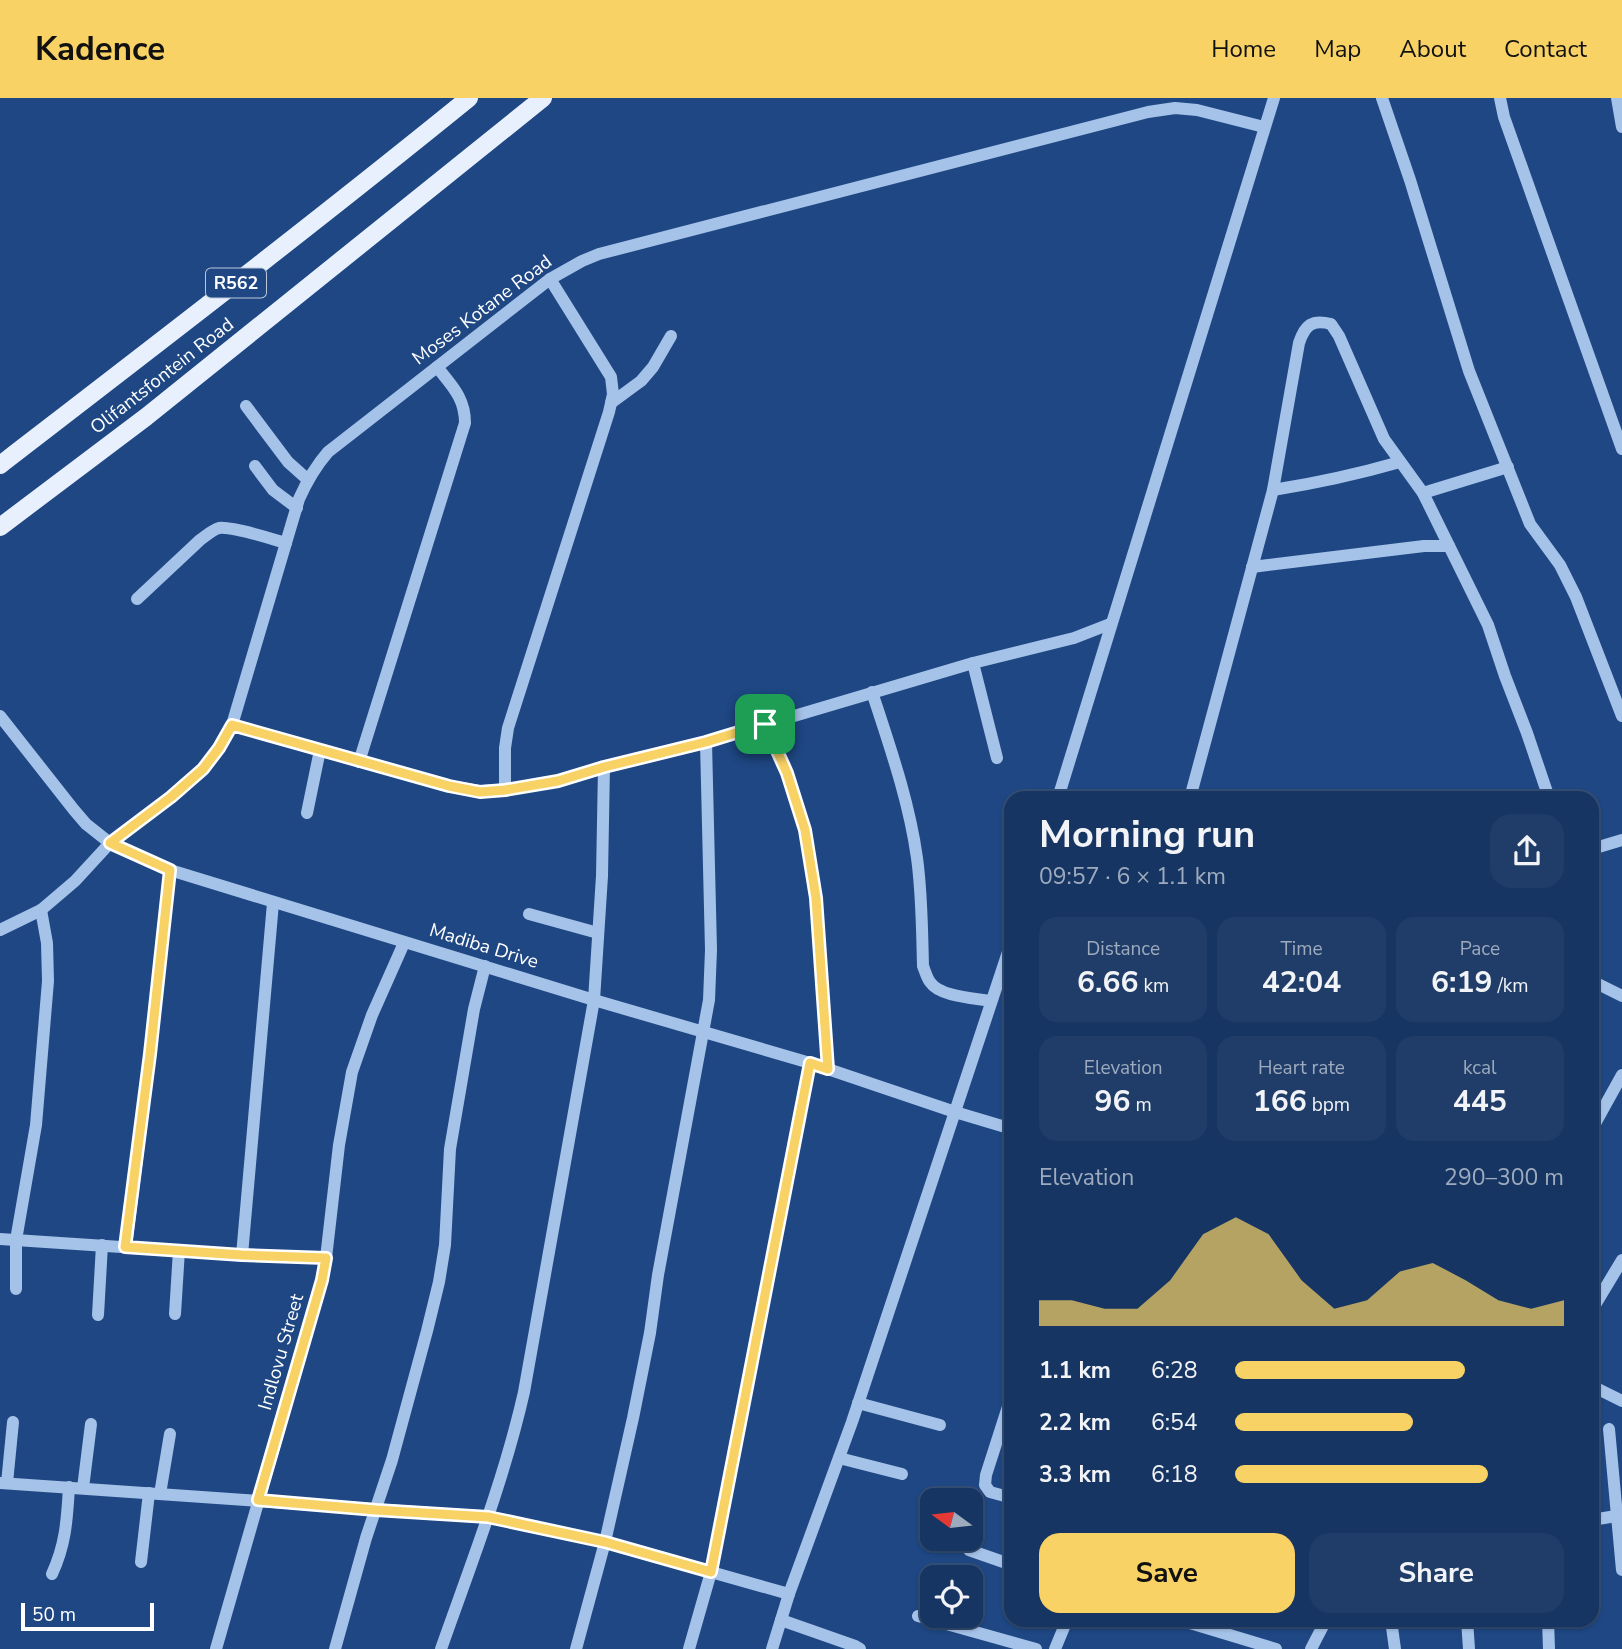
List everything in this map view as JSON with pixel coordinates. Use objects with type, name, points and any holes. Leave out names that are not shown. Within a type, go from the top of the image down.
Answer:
[{"type":"main road","name":"Olifantsfontein Road","points":[[0,465],[231,287],[469,98]]},
{"type":"main road","name":"Olifantsfontein Road","points":[[0,527],[146,417],[543,98]]},
{"type":"street","points":[[1060,791],[1274,98]]},
{"type":"street","points":[[1382,98],[1469,371],[1530,524],[1560,565],[1576,597],[1622,716]]},
{"type":"street","points":[[1500,98],[1504,117],[1622,449]]},
{"type":"street","points":[[1617,98],[1622,127]]},
{"type":"street","name":"Moses Kotane Road","points":[[0,930],[41,910],[75,881],[110,843],[203,769],[219,748],[232,725],[307,480],[328,452],[550,279],[599,254],[1148,112],[1175,108],[1198,110],[1265,127]]},
{"type":"street","points":[[505,790],[508,729],[613,394],[611,377],[550,279]]},
{"type":"street","points":[[1192,791],[1273,490],[1299,342],[1304,330],[1321,321],[1331,324],[1339,336],[1384,439],[1423,493],[1488,625],[1547,791]]},
{"type":"street","points":[[611,403],[641,381],[653,367],[671,336]]},
{"type":"street","points":[[359,762],[466,423],[465,409],[459,395],[438,366]]},
{"type":"street","points":[[246,406],[288,462],[307,480]]},
{"type":"street","points":[[1273,490],[1366,472],[1400,462]]},
{"type":"street","points":[[255,466],[272,490],[297,508]]},
{"type":"street","points":[[1423,493],[1508,467]]},
{"type":"street","points":[[137,599],[200,540],[220,528],[286,543]]},
{"type":"street","points":[[1252,567],[1449,545]]},
{"type":"street","points":[[232,725],[449,786],[480,792],[505,790],[558,781],[706,742],[973,663],[1074,638],[1110,624]]},
{"type":"street","points":[[973,663],[997,758]]},
{"type":"street","points":[[872,692],[897,768],[911,828],[918,870],[923,966],[929,981],[936,988],[948,993],[991,1001]]},
{"type":"street","name":"Madiba Drive","points":[[0,716],[86,824],[110,843],[170,870],[404,943],[810,1063],[1004,1127]]},
{"type":"street","points":[[765,724],[787,773],[805,830],[816,898],[828,1069]]},
{"type":"street","points":[[576,1649],[605,1542],[633,1418],[709,1000],[711,950],[706,742]]},
{"type":"street","points":[[307,813],[320,750]]},
{"type":"street","points":[[441,1649],[488,1517],[524,1392],[594,1000],[602,876],[604,767]]},
{"type":"street","points":[[1599,847],[1622,840]]},
{"type":"street","points":[[125,1247],[170,870]]},
{"type":"street","points":[[242,1255],[273,903]]},
{"type":"street","points":[[16,1289],[16,1240],[36,1125],[48,981],[47,943],[41,910]]},
{"type":"street","points":[[529,914],[598,933]]},
{"type":"street","name":"Indlovu Street","points":[[216,1649],[322,1280],[339,1145],[352,1072],[372,1015],[404,943]]},
{"type":"street","points":[[335,1649],[366,1538],[392,1460],[439,1282],[445,1245],[450,1149],[474,1009],[485,965]]},
{"type":"street","points":[[772,1649],[858,1402],[991,1001],[1004,978]]},
{"type":"street","points":[[1599,984],[1622,996]]},
{"type":"street","points":[[689,1649],[711,1572],[810,1063]]},
{"type":"street","points":[[1599,1116],[1622,1075]]},
{"type":"street","points":[[0,1239],[326,1258]]},
{"type":"street","points":[[98,1315],[102,1245]]},
{"type":"street","points":[[175,1314],[179,1250]]},
{"type":"street","points":[[1599,1298],[1622,1260]]},
{"type":"street","points":[[1599,1390],[1622,1401]]},
{"type":"street","points":[[858,1402],[940,1425]]},
{"type":"street","points":[[13,1422],[3,1483],[488,1517],[605,1542],[789,1594]]},
{"type":"street","points":[[83,1488],[91,1424]]},
{"type":"street","points":[[1004,1428],[986,1475],[985,1485],[990,1492],[1004,1496]]},
{"type":"street","points":[[1609,1429],[1617,1479],[1616,1516],[1622,1566]]},
{"type":"street","points":[[141,1562],[170,1434]]},
{"type":"street","points":[[839,1458],[902,1474]]},
{"type":"street","points":[[52,1574],[67,1528],[69,1488]]},
{"type":"street","points":[[1599,1519],[1616,1516]]},
{"type":"street","points":[[972,1551],[1004,1562]]},
{"type":"street","points":[[918,1616],[1000,1644],[1036,1649]]},
{"type":"street","points":[[781,1620],[860,1649]]},
{"type":"street","points":[[1055,1649],[1064,1627]]},
{"type":"street","points":[[1203,1627],[1276,1649]]},
{"type":"street","points":[[1315,1646],[1323,1627]]},
{"type":"street","points":[[1392,1627],[1395,1649]]},
{"type":"street","points":[[1467,1627],[1469,1649]]},
{"type":"street","points":[[1548,1627],[1549,1649]]},
{"type":"route","points":[[765,724],[787,773],[805,830],[816,898],[828,1069],[810,1063],[711,1572],[605,1542],[488,1517],[258,1500],[322,1280],[326,1258],[125,1247],[170,870],[110,843],[203,769],[232,725],[359,762],[480,792],[558,781],[765,724]]}]
